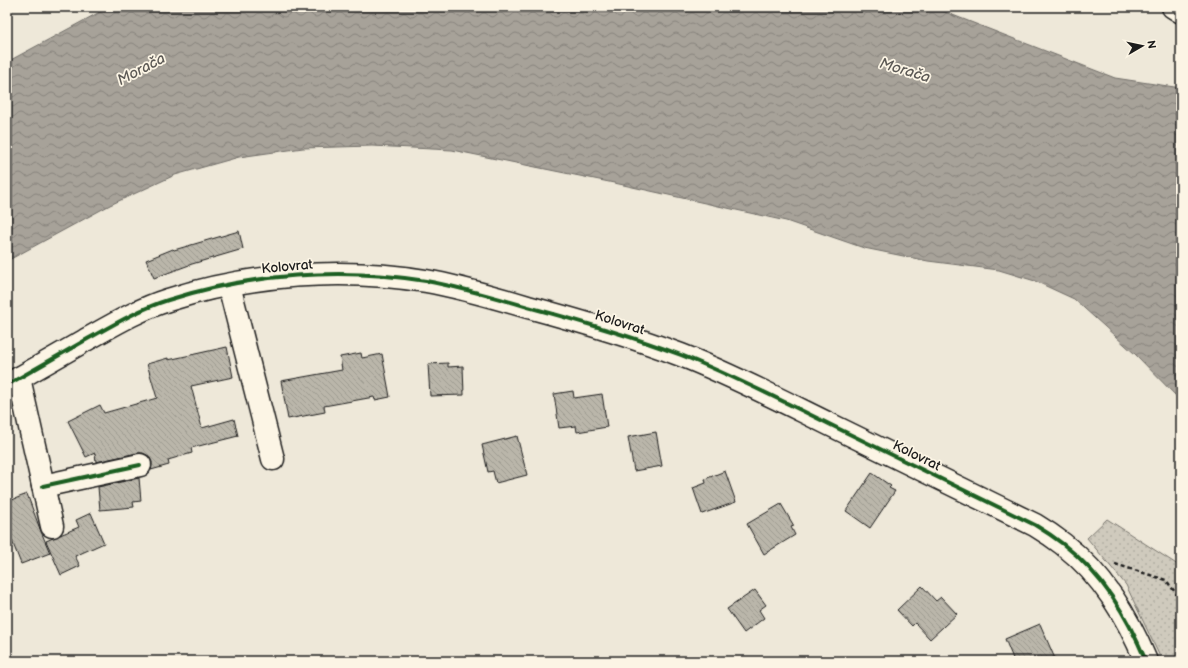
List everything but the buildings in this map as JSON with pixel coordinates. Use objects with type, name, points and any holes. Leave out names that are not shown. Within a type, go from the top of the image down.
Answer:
[{"type":"street","points":[[1173,7],[1181,12]]},
{"type":"street","name":"Kolovrat","points":[[13,382],[120,321],[167,300],[229,285],[290,276],[320,274],[356,275],[424,281],[455,287],[567,317],[631,337],[683,356],[748,385],[1035,525],[1064,544],[1086,564],[1105,586],[1119,606],[1146,661]]},
{"type":"street","points":[[229,285],[273,459]]},
{"type":"street","points":[[13,382],[43,486],[52,526]]},
{"type":"street","points":[[43,486],[140,465]]},
{"type":"path","points":[[1113,563],[1166,580],[1181,600]]},
{"type":"shaded area","points":[[1107,519],[1181,567],[1181,661],[1162,661],[1126,585],[1087,538]]},
{"type":"water","name":"Morača","points":[[109,7],[932,7],[1115,78],[1181,88],[1181,401],[1135,354],[1074,299],[1035,281],[999,270],[928,261],[864,248],[786,221],[619,184],[452,150],[372,146],[303,148],[239,157],[175,175],[110,205],[7,261],[7,62]]},
{"type":"cycle path","points":[[7,385],[146,308],[199,291],[231,284],[296,276],[362,274],[426,281],[464,289],[605,329],[681,355],[757,388],[1035,525],[1063,544],[1077,556],[1102,583],[1122,612],[1146,661]]},
{"type":"cycle path","points":[[43,486],[140,465]]}]
